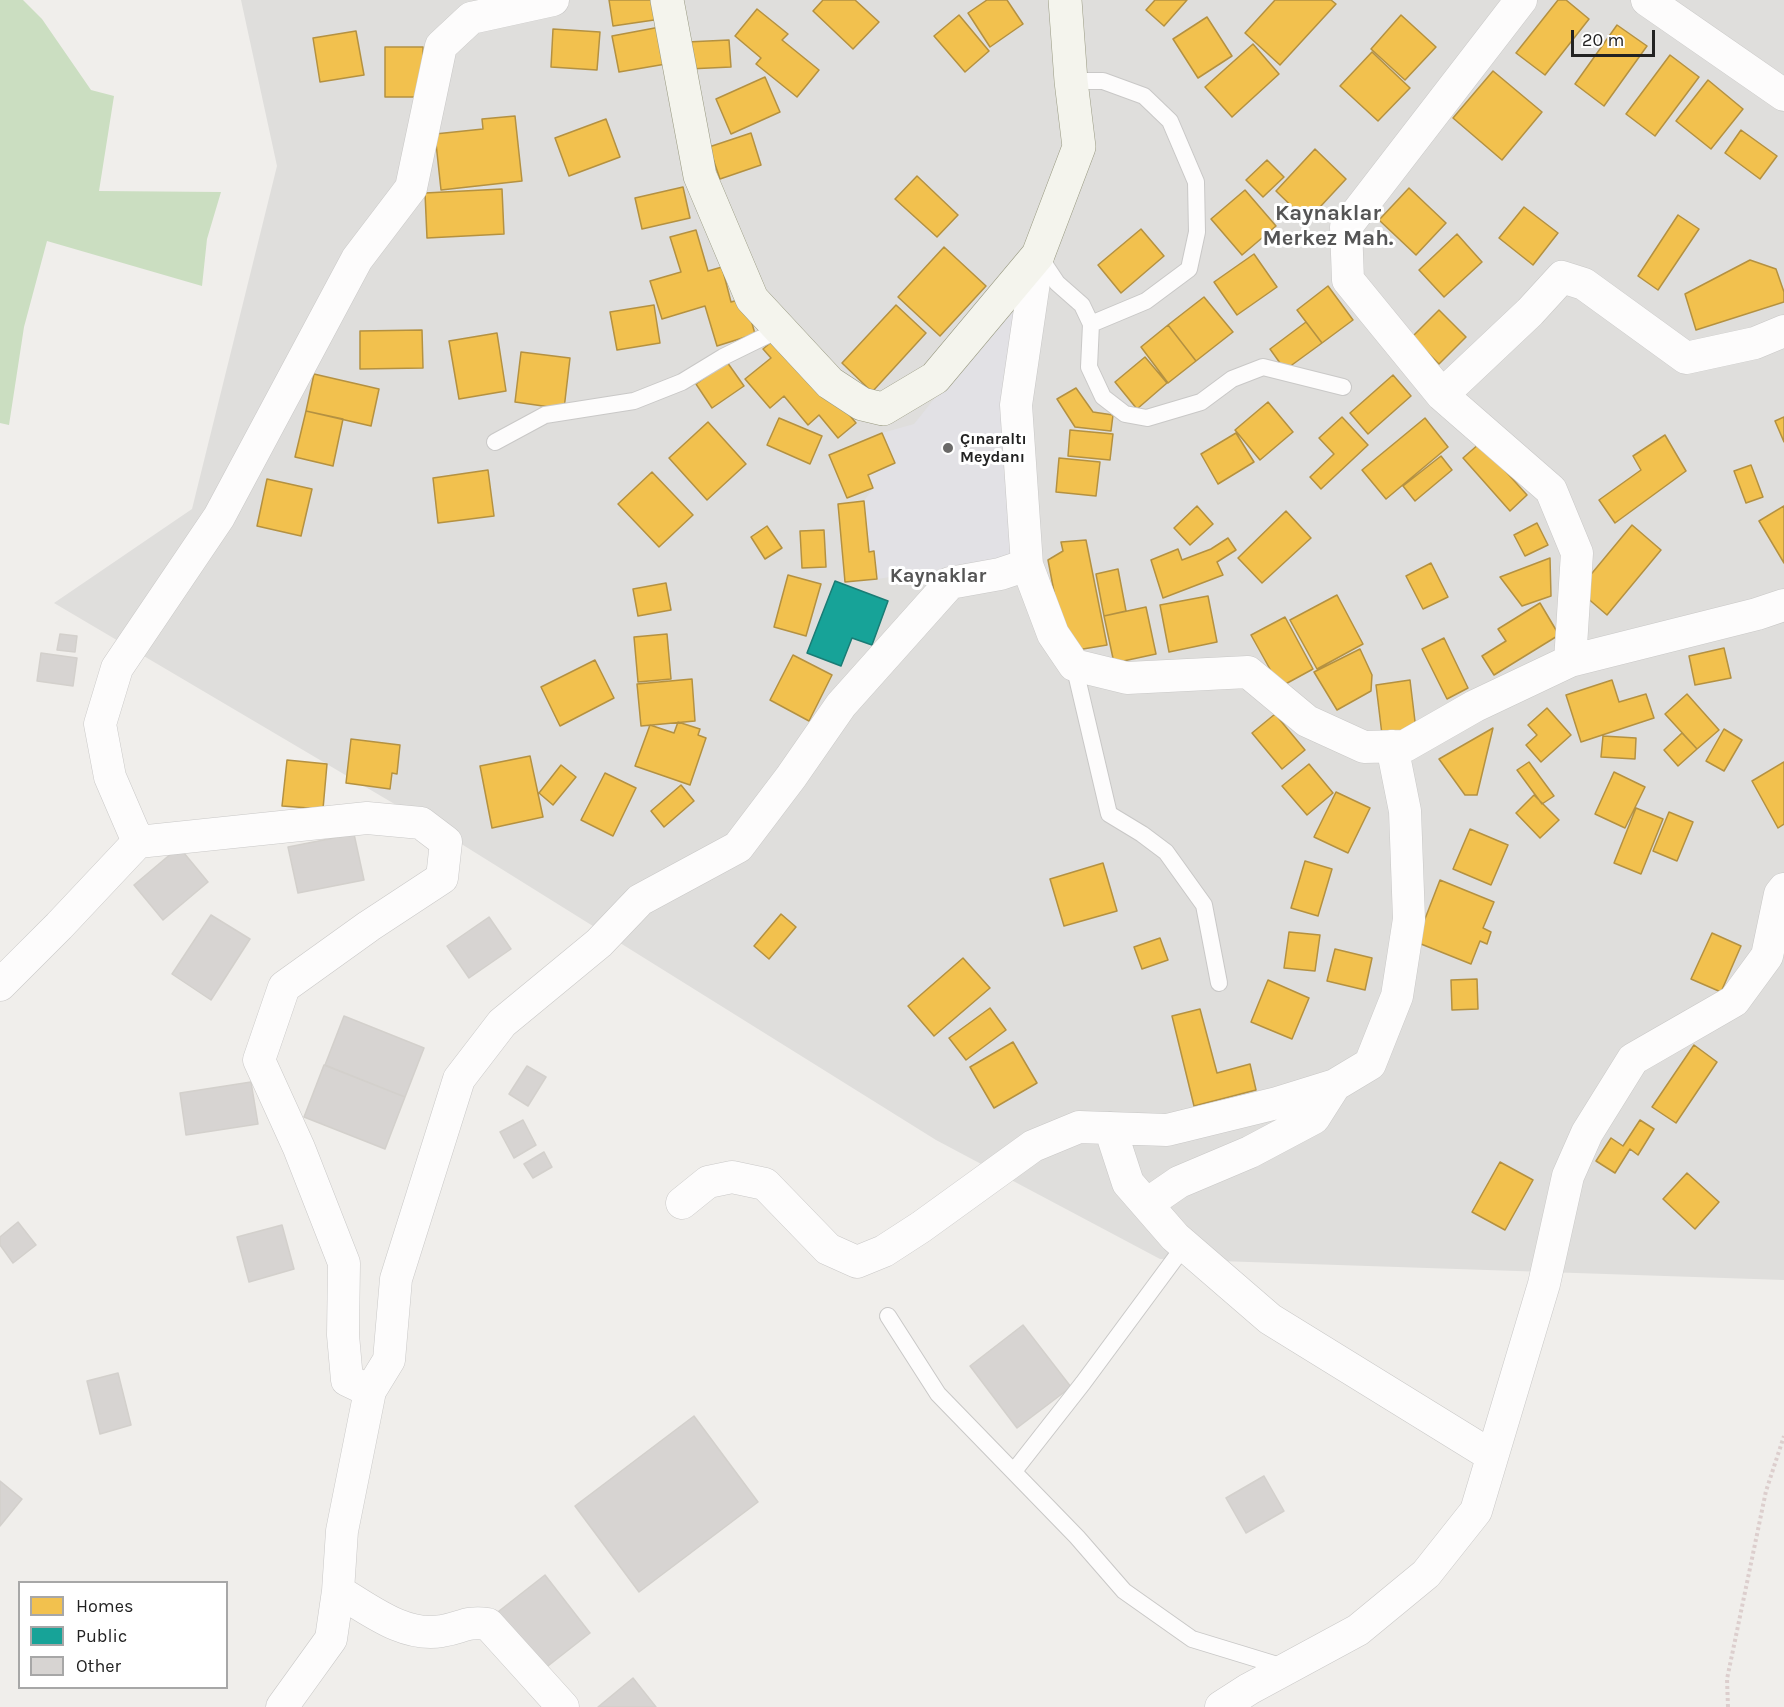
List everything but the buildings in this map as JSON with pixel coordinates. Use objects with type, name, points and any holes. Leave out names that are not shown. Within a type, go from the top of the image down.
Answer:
[{"type":"street","points":[[138,842],[110,777],[100,724],[117,668],[219,517],[357,259],[411,188],[441,46],[471,18],[553,0]]},
{"type":"street","points":[[667,0],[700,176],[752,299],[830,383],[862,404],[883,409],[935,378],[1038,255]]},
{"type":"street","points":[[1065,0],[1079,147],[1038,255],[1016,405],[1027,565],[1053,634],[1074,665],[1127,678],[1248,672],[1307,721],[1364,747],[1405,746],[1476,706],[1570,662],[1784,605]]},
{"type":"street","points":[[1521,0],[1346,227],[1348,280],[1442,394],[1551,490],[1577,553],[1570,662]]},
{"type":"street","points":[[1647,0],[1784,95]]},
{"type":"street","points":[[1442,394],[1530,312],[1562,276],[1584,284],[1686,357],[1755,343],[1784,331]]},
{"type":"street","points":[[282,1707],[331,1640],[338,1592],[342,1531],[370,1391],[389,1360],[396,1279],[459,1079],[502,1023],[599,943],[640,900],[738,847],[791,777],[841,705],[950,583],[1027,565]]},
{"type":"street","points":[[682,1203],[708,1182],[732,1177],[765,1184],[828,1249],[857,1262],[884,1251],[1033,1146],[1079,1126],[1167,1130],[1277,1103],[1335,1085],[1370,1064],[1397,996],[1409,919],[1405,811],[1392,746]]},
{"type":"street","points":[[0,985],[138,842],[366,818],[421,823],[446,842],[442,878],[369,926],[285,987],[259,1060],[299,1148],[344,1263],[343,1335],[347,1380],[370,1391]]},
{"type":"street","points":[[1221,1707],[1358,1630],[1426,1574],[1476,1511],[1544,1284],[1568,1176],[1587,1133],[1633,1059],[1734,1001],[1767,956],[1780,894],[1784,889]]},
{"type":"street","points":[[1147,1204],[1179,1182],[1250,1152],[1314,1118],[1335,1085]]},
{"type":"street","points":[[1110,1128],[1128,1183],[1175,1237],[1270,1319],[1492,1456]]},
{"type":"street","points":[[338,1592],[407,1630],[441,1631],[471,1622],[488,1624],[563,1707]]},
{"type":"lane","points":[[1071,81],[1103,81],[1144,96],[1170,121],[1196,182],[1197,232],[1189,269],[1146,301],[1091,324]]},
{"type":"lane","points":[[1038,255],[1057,283],[1082,305],[1091,324],[1089,367],[1103,397],[1125,414],[1147,418],[1201,402],[1232,379],[1263,367],[1343,387]]},
{"type":"lane","points":[[495,442],[545,415],[634,401],[682,382],[723,357],[780,329]]},
{"type":"lane","points":[[1074,665],[1109,814],[1166,852],[1204,905],[1219,983]]},
{"type":"lane","points":[[1014,1472],[1185,1245]]},
{"type":"lane","points":[[888,1316],[938,1394],[1077,1537],[1124,1592],[1192,1639],[1288,1668]]},
{"type":"path","points":[[1728,1707],[1726,1680],[1763,1502],[1784,1436]]},
{"type":"shaded area","points":[[241,0],[1784,0],[1784,1280],[1160,1259],[936,1140],[447,835],[54,603],[192,509],[277,166]]},
{"type":"shaded area","name":"Çınaraltı Meydanı","points":[[1021,290],[1016,558],[877,579],[869,552],[864,501],[873,488],[868,475],[895,463],[882,433],[914,424]]},
{"type":"green space","points":[[0,0],[23,0],[42,19],[91,90],[114,96],[99,191],[221,192],[207,239],[202,286],[47,241],[24,327],[9,425],[0,423]]},
{"type":"place","name":"Çınaraltı Meydanı","points":[[948,448]]},
{"type":"district","name":"Kaynaklar Merkez Mah.","points":[[1328,226]]},
{"type":"district","name":"Kaynaklar","points":[[938,576]]}]
